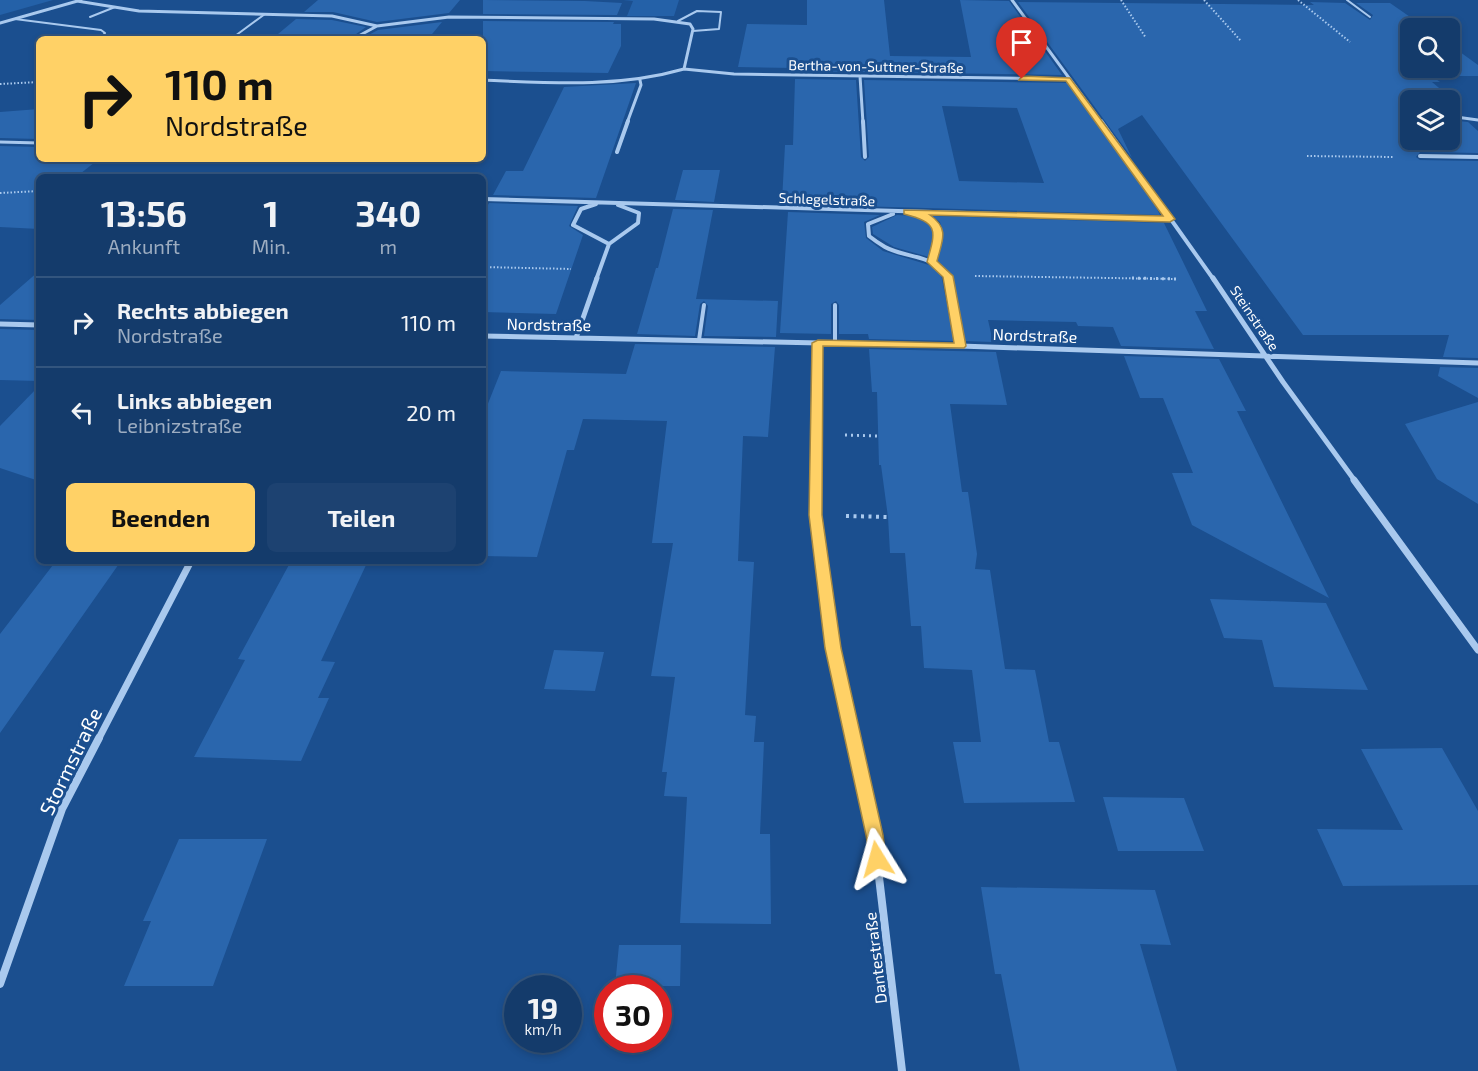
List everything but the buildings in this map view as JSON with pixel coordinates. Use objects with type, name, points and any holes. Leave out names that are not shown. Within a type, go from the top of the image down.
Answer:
[{"type":"street","name":"Steinstraße","points":[[1012,0],[1215,280],[1265,356],[1478,650]]},
{"type":"street","points":[[0,23],[80,1],[148,11],[332,16],[377,26]]},
{"type":"street","points":[[359,36],[377,26],[419,19],[473,16],[678,21],[690,24],[693,31],[684,69]]},
{"type":"street","name":"Bertha-von-Suttner-Straße","points":[[486,80],[639,80],[684,69],[734,74],[1068,79]]},
{"type":"street","points":[[860,76],[865,157]]},
{"type":"street","points":[[617,152],[641,85],[639,80]]},
{"type":"street","points":[[1460,118],[1478,120]]},
{"type":"street","points":[[1420,156],[1478,157]]},
{"type":"street","name":"Schlegelstraße","points":[[486,199],[1170,219]]},
{"type":"street","points":[[576,338],[609,244],[638,223],[639,213],[611,202],[581,209],[573,225],[609,244]]},
{"type":"street","points":[[932,262],[939,235],[936,224],[926,217],[908,212],[875,219],[868,224],[869,236],[886,248],[932,262],[948,276],[960,346]]},
{"type":"street","points":[[0,324],[36,325]]},
{"type":"street","name":"Nordstraße","points":[[486,336],[960,346],[1478,363]]},
{"type":"street","name":"Dantestraße","points":[[818,343],[815,515],[833,648],[874,835],[902,1071]]},
{"type":"street","name":"Stormstraße","points":[[0,984],[62,809],[189,564]]},
{"type":"lane","points":[[1347,0],[1370,17]]},
{"type":"lane","points":[[90,17],[115,7]]},
{"type":"lane","points":[[678,21],[697,11],[721,12],[718,29],[693,31]]},
{"type":"lane","points":[[235,36],[265,14]]},
{"type":"lane","points":[[15,19],[101,30],[105,33],[102,36]]},
{"type":"lane","points":[[0,142],[36,143]]},
{"type":"lane","points":[[699,340],[704,305]]},
{"type":"lane","points":[[835,305],[835,344]]},
{"type":"path","points":[[1121,0],[1146,38]]},
{"type":"path","points":[[1204,0],[1241,41]]},
{"type":"path","points":[[1298,0],[1350,42]]},
{"type":"path","points":[[0,84],[36,82]]},
{"type":"path","points":[[1307,156],[1401,158]]},
{"type":"path","points":[[0,193],[36,191]]},
{"type":"path","points":[[486,267],[598,270]]},
{"type":"path","points":[[948,276],[1215,280]]},
{"type":"path","points":[[815,515],[888,517]]},
{"type":"shaded area","points":[[0,0],[53,0],[0,15]]},
{"type":"shaded area","points":[[623,0],[679,0],[674,16],[627,16],[633,1]]},
{"type":"route","points":[[877,859],[874,835],[833,648],[815,515],[818,343],[960,346],[948,276],[932,262],[939,235],[936,224],[926,217],[908,212],[1170,219],[1068,79],[1022,79]]}]
